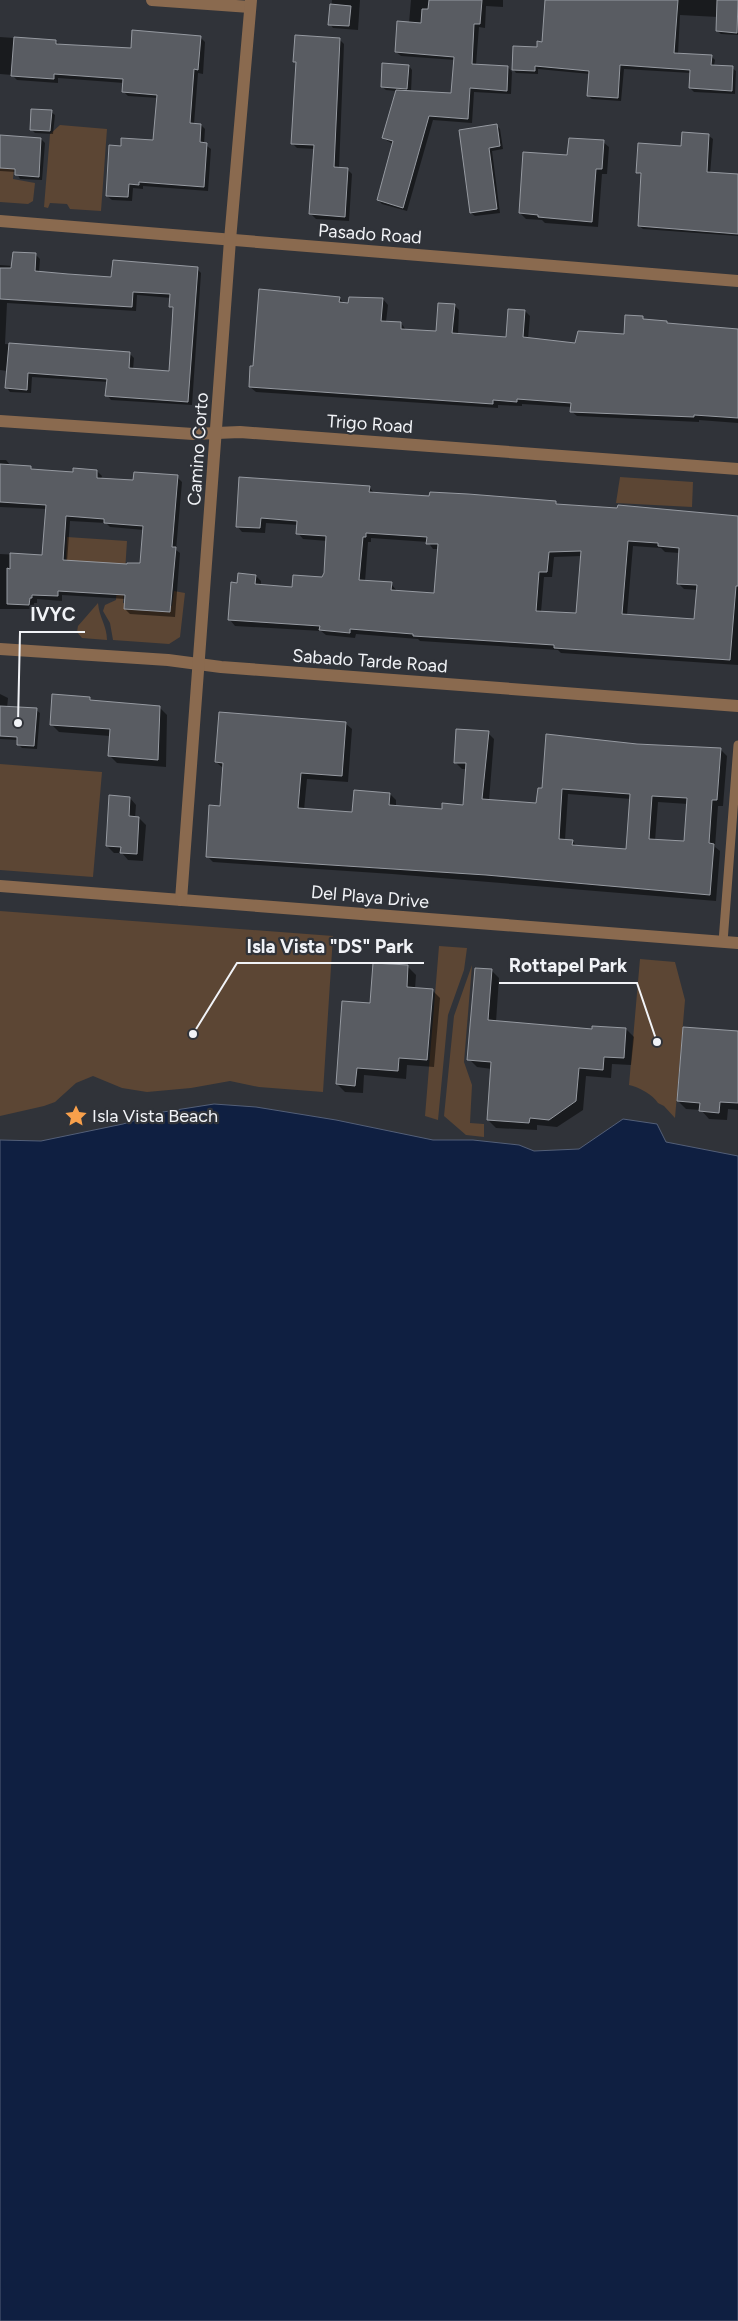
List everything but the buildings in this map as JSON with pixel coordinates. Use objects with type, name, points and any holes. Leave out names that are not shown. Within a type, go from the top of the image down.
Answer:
[{"type":"street","points":[[152,0],[251,4]]},
{"type":"street","name":"Camino Corto","points":[[180,900],[217,433],[230,240],[251,4]]},
{"type":"street","name":"Pasado Road","points":[[0,221],[738,281]]},
{"type":"street","name":"Trigo Road","points":[[0,421],[193,434],[248,432],[738,469]]},
{"type":"street","name":"Sabado Tarde Road","points":[[0,649],[738,706]]},
{"type":"street","name":"Del Playa Drive","points":[[0,886],[738,943]]},
{"type":"lane","points":[[724,942],[738,745]]},
{"type":"shaded area","points":[[60,125],[107,129],[101,211],[70,209],[67,204],[50,203],[48,208],[44,207],[50,134]]},
{"type":"shaded area","points":[[0,167],[14,168],[13,179],[35,183],[33,201],[28,204],[0,202]]},
{"type":"shaded area","points":[[620,477],[693,482],[692,507],[616,503]]},
{"type":"shaded area","points":[[67,537],[127,541],[123,603],[172,606],[174,591],[185,593],[180,637],[169,644],[113,640],[110,623],[103,611],[105,605],[116,600],[118,564],[66,561]]},
{"type":"shaded area","points":[[98,603],[107,640],[82,638],[77,632],[78,626]]},
{"type":"shaded area","points":[[0,764],[102,772],[93,877],[0,870]]},
{"type":"shaded area","points":[[0,911],[333,936],[323,1092],[259,1087],[230,1081],[191,1088],[147,1092],[122,1088],[93,1076],[76,1083],[55,1102],[0,1116]]},
{"type":"shaded area","points":[[439,946],[467,948],[464,970],[448,1015],[438,1120],[425,1116]]},
{"type":"shaded area","points":[[640,959],[675,962],[685,1000],[675,1118],[649,1094],[629,1085]]},
{"type":"shaded area","points":[[472,965],[464,1062],[472,1085],[470,1123],[484,1124],[484,1137],[466,1135],[444,1116],[454,1016]]},
{"type":"water","points":[[214,1104],[256,1107],[336,1120],[433,1140],[473,1140],[519,1145],[534,1151],[579,1149],[623,1119],[657,1124],[666,1142],[738,1156],[738,2321],[0,2321],[0,1140],[41,1141],[123,1124],[163,1112]]},
{"type":"place","name":"IVYC","points":[[18,723]]},
{"type":"place","name":"Isla Vista \"DS\" Park","points":[[193,1034]]},
{"type":"place","name":"Rottapel Park","points":[[657,1042]]},
{"type":"place","name":"Isla Vista Beach","points":[[76,1116]]}]
